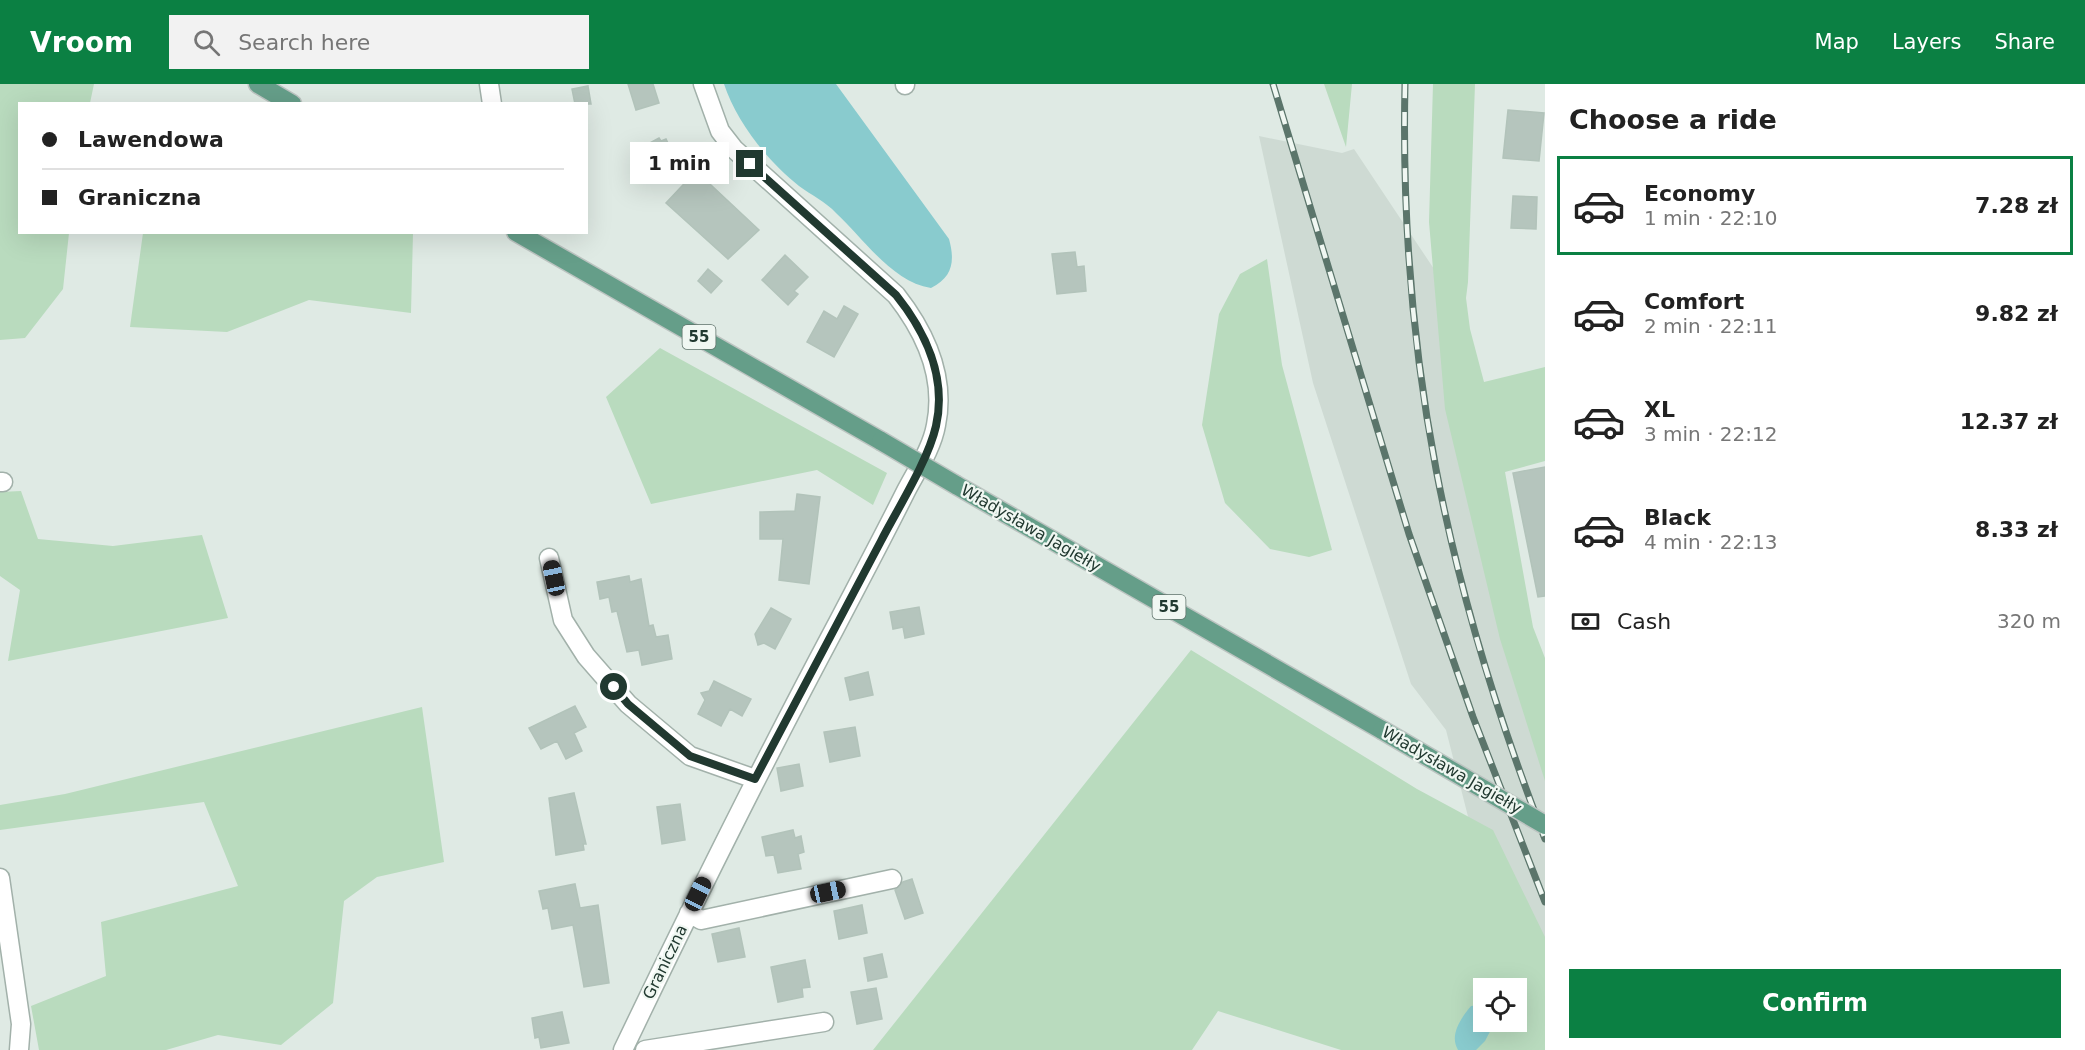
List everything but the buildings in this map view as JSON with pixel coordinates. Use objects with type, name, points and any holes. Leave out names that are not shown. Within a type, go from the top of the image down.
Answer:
[{"type":"main road","points":[[258,84],[288,102]]},
{"type":"main road","name":"Władysława Jagiełły","points":[[519,234],[1545,825]]},
{"type":"street","points":[[489,84],[492,102]]},
{"type":"street","name":"Graniczna","points":[[623,1050],[755,779],[927,450],[936,425],[936,382],[925,337],[896,295],[734,150],[720,131],[703,84]]},
{"type":"street","points":[[549,558],[562,620],[586,656],[628,704],[690,756],[755,779]]},
{"type":"street","points":[[0,878],[21,1023],[19,1050]]},
{"type":"street","points":[[689,913],[701,920],[892,879]]},
{"type":"street","points":[[645,1050],[824,1022]]},
{"type":"shaded area","points":[[1259,136],[1342,153],[1354,149],[1464,314],[1467,382],[1545,681],[1545,981],[1475,844],[1446,730],[1411,684],[1313,383]]},
{"type":"green space","points":[[0,84],[94,84],[90,102],[18,102],[18,234],[69,234],[63,289],[25,338],[0,340]]},
{"type":"green space","points":[[1324,84],[1352,84],[1346,147]]},
{"type":"green space","points":[[1433,84],[1475,84],[1466,298],[1470,329],[1484,382],[1545,367],[1545,461],[1505,472],[1533,627],[1545,658],[1545,781],[1500,639],[1445,409],[1429,222]]},
{"type":"green space","points":[[143,234],[413,234],[411,313],[309,300],[227,332],[130,327]]},
{"type":"green space","points":[[1267,259],[1282,365],[1332,550],[1309,557],[1270,549],[1225,503],[1202,425],[1219,314],[1240,274]]},
{"type":"green space","points":[[660,348],[887,473],[873,505],[817,470],[651,504],[606,397]]},
{"type":"green space","points":[[21,491],[38,539],[113,546],[202,535],[228,618],[8,661],[20,590],[0,576],[0,492]]},
{"type":"green space","points":[[1191,650],[1417,789],[1493,830],[1545,937],[1545,1050],[1341,1050],[1218,1011],[1192,1050],[873,1050]]},
{"type":"green space","points":[[422,707],[444,862],[377,877],[344,901],[333,1003],[281,1045],[218,1035],[166,1050],[39,1050],[31,1006],[106,976],[101,922],[238,886],[204,802],[0,830],[0,805],[65,794]]},
{"type":"water","points":[[724,84],[836,84],[949,239],[952,261],[944,279],[931,288],[917,284],[879,258],[832,209],[787,176],[765,153],[736,112]]},
{"type":"water","points":[[1473,1006],[1473,1032],[1490,1032],[1476,1050],[1458,1050],[1456,1033],[1460,1021]]},
{"type":"railway","points":[[1273,84],[1409,534],[1473,717],[1545,902]]},
{"type":"railway","points":[[1405,84],[1405,184],[1411,281],[1421,376],[1436,469],[1456,561],[1481,653],[1545,839]]},
{"type":"route","points":[[614,687],[628,704],[690,756],[755,779],[891,521],[927,450],[936,425],[936,382],[933,362],[925,337],[914,318],[896,295],[750,164]]}]
